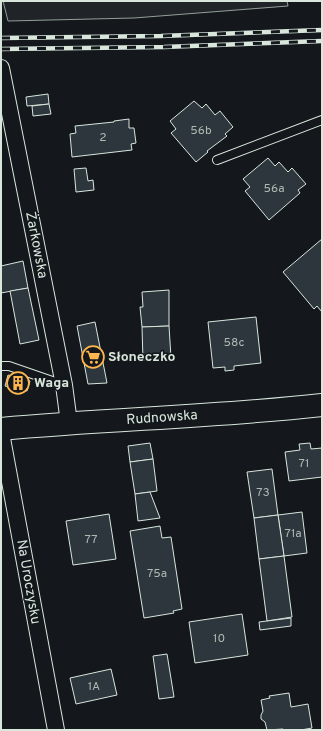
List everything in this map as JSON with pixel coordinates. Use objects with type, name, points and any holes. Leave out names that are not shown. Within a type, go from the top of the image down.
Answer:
[{"type":"main road","name":"Rudnowska","points":[[1,429],[69,423],[264,411],[322,405]]},
{"type":"street","name":"Żarkowska","points":[[1,68],[64,385],[69,423]]},
{"type":"street","name":"Na Uroczysku","points":[[1,433],[56,730]]},
{"type":"lane","points":[[217,160],[322,120]]},
{"type":"lane","points":[[1,366],[9,366],[64,385]]},
{"type":"shaded area","points":[[3,1],[287,1],[288,6],[134,18],[8,21]]},
{"type":"building","points":[[48,94],[49,104],[27,106],[26,97]]},
{"type":"building","points":[[194,101],[202,108],[206,104],[215,115],[220,111],[233,127],[225,134],[227,136],[207,151],[208,152],[196,162],[171,133],[176,129],[170,121]]},
{"type":"building","points":[[49,104],[51,114],[33,116],[32,106]]},
{"type":"building","points":[[129,119],[129,128],[134,128],[136,143],[131,144],[132,150],[72,157],[70,134],[76,133],[75,126]]},
{"type":"building","points":[[268,158],[275,166],[279,162],[288,172],[292,168],[306,184],[298,190],[300,193],[269,220],[245,191],[250,187],[243,179]]},
{"type":"building","points":[[86,168],[88,181],[93,180],[94,190],[76,192],[74,169]]},
{"type":"building","points":[[322,239],[322,312],[317,306],[314,309],[283,272]]},
{"type":"building","points":[[23,261],[28,288],[1,293],[1,266]]},
{"type":"building","points":[[28,288],[39,340],[20,344],[10,291]]},
{"type":"building","points":[[169,290],[169,326],[142,327],[140,307],[143,307],[142,292]]},
{"type":"building","points":[[256,317],[261,363],[234,366],[234,370],[225,371],[225,367],[213,368],[208,322]]},
{"type":"building","name":"Słoneczko","points":[[95,322],[107,383],[88,384],[77,326]]},
{"type":"building","points":[[169,326],[171,358],[143,360],[142,327]]},
{"type":"building","name":"Waga","points":[[8,375],[30,381],[27,391],[5,386]]},
{"type":"building","points":[[150,443],[153,459],[130,462],[128,446]]},
{"type":"building","points":[[310,443],[311,449],[322,448],[322,477],[289,481],[285,452],[300,450],[299,444]]},
{"type":"building","points":[[153,459],[157,491],[135,494],[130,462]]},
{"type":"building","points":[[272,469],[278,515],[254,518],[247,472]]},
{"type":"building","points":[[150,492],[160,518],[138,521],[135,494]]},
{"type":"building","points":[[302,512],[307,553],[284,556],[278,515]]},
{"type":"building","points":[[109,514],[116,559],[73,565],[66,521]]},
{"type":"building","points":[[278,515],[284,556],[259,559],[254,518]]},
{"type":"building","points":[[160,526],[162,538],[171,537],[182,609],[173,611],[174,613],[144,618],[130,531]]},
{"type":"building","points":[[284,556],[292,617],[267,621],[259,559]]},
{"type":"building","points":[[242,614],[248,655],[195,663],[189,622]]},
{"type":"building","points":[[291,618],[291,626],[260,630],[259,622]]},
{"type":"building","points":[[167,654],[174,697],[159,699],[153,656]]},
{"type":"building","points":[[111,669],[117,695],[76,704],[70,678]]},
{"type":"building","points":[[289,693],[291,707],[308,704],[312,728],[301,730],[267,730],[265,722],[261,719],[263,711],[261,700],[270,698],[269,696]]},
{"type":"railway","points":[[1,38],[161,36],[322,30]]},
{"type":"railway","points":[[1,49],[164,47],[322,41]]},
{"type":"place","name":"Słoneczko","points":[[93,357]]},
{"type":"place","name":"Waga","points":[[18,383]]}]
